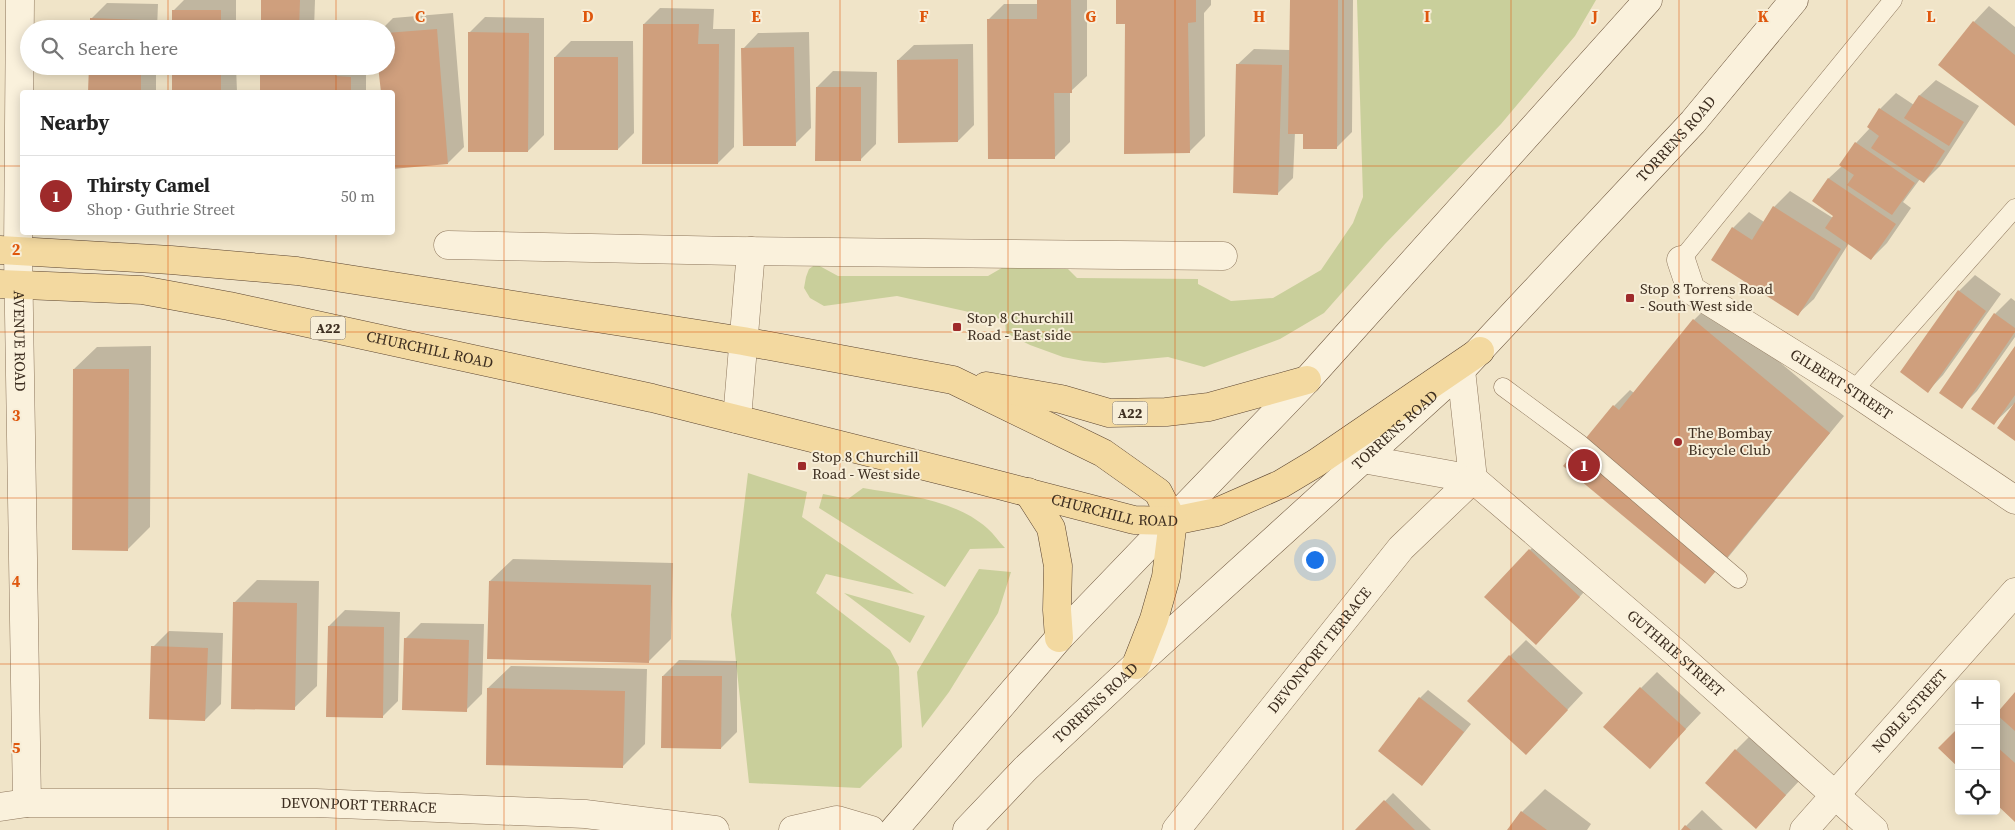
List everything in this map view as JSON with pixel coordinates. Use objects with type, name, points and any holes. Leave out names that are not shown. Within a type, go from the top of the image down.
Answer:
[{"type":"main road","name":"CHURCHILL ROAD","points":[[9,251],[171,260],[297,271],[743,342],[953,380],[1103,453],[1158,492],[1173,521],[1134,520],[737,419],[588,384],[219,304],[142,290],[10,284]]},
{"type":"main road","points":[[1136,665],[1154,619],[1166,577],[1173,521],[1217,512],[1281,484],[1316,463],[1480,351]]},
{"type":"main road","name":"A22","points":[[953,380],[1061,399],[1109,413],[1166,412],[1208,407],[1307,380]]},
{"type":"main road","points":[[1028,492],[1051,528],[1058,566],[1056,610],[1059,638]]},
{"type":"street","name":"AVENUE ROAD","points":[[20,0],[9,251],[20,430],[27,804]]},
{"type":"street","points":[[894,830],[1059,638],[1307,380],[1648,0]]},
{"type":"street","name":"TORRENS ROAD","points":[[966,830],[1025,770],[1136,665],[1480,351],[1693,122],[1794,0]]},
{"type":"street","points":[[448,245],[750,251],[1223,256]]},
{"type":"street","points":[[737,419],[750,251]]},
{"type":"street","name":"GILBERT STREET","points":[[1680,260],[1691,290],[1854,391],[2015,500]]},
{"type":"street","points":[[1363,459],[1473,479],[1461,370]]},
{"type":"street","name":"DEVONPORT TERRACE","points":[[1176,830],[1401,548],[1473,479]]},
{"type":"street","name":"GUTHRIE STREET","points":[[1473,479],[1836,794],[1874,830]]},
{"type":"street","name":"NOBLE STREET","points":[[1804,830],[2015,592]]},
{"type":"street","name":"DEVONPORT TERRACE","points":[[0,807],[27,804],[326,804],[585,814],[715,830]]},
{"type":"street","points":[[793,830],[837,820],[871,830]]},
{"type":"lane","points":[[1680,260],[1893,0]]},
{"type":"lane","points":[[1854,391],[2015,208]]},
{"type":"lane","points":[[1503,387],[1580,444],[1738,578]]},
{"type":"green space","points":[[1357,0],[1596,0],[1575,36],[1501,124],[1385,244],[1324,313],[1280,339],[1204,367],[1168,357],[1104,363],[1084,361],[1063,357],[1030,345],[1006,333],[1005,320],[897,296],[824,306],[810,298],[804,288],[809,269],[816,264],[838,276],[988,276],[1019,258],[1061,262],[1077,278],[1198,279],[1198,284],[1231,301],[1273,298],[1321,270],[1353,223],[1363,197]]},
{"type":"green space","points":[[748,473],[807,492],[802,517],[914,594],[826,574],[816,593],[890,650],[899,667],[902,747],[860,788],[749,783],[731,615]]},
{"type":"green space","points":[[863,488],[912,496],[959,510],[987,528],[1005,548],[970,549],[945,587],[819,508],[823,494],[848,499]]},
{"type":"green space","points":[[979,569],[1011,572],[998,613],[949,692],[922,728],[917,672]]},
{"type":"green space","points":[[844,593],[925,616],[910,643]]},
{"type":"building","points":[[261,0],[300,0],[299,20],[261,20]]},
{"type":"building","points":[[1037,0],[1071,0],[1072,93],[1054,93],[1055,159],[988,159],[987,19],[1037,19]]},
{"type":"building","points":[[1116,0],[1196,0],[1196,22],[1188,23],[1190,153],[1124,154],[1125,24],[1116,24]]},
{"type":"building","points":[[1290,0],[1338,0],[1337,149],[1303,149],[1303,134],[1288,134]]},
{"type":"building","points":[[172,10],[221,10],[221,20],[172,20]]},
{"type":"building","points":[[90,18],[143,20],[90,20]]},
{"type":"building","points":[[1973,21],[2015,55],[2015,126],[1938,65]]},
{"type":"building","points":[[643,24],[699,24],[698,44],[719,44],[718,164],[642,164]]},
{"type":"building","points":[[437,29],[448,164],[395,169],[395,90],[381,90],[379,75],[395,75],[395,32]]},
{"type":"building","points":[[468,32],[529,33],[528,152],[468,152]]},
{"type":"building","points":[[794,47],[796,146],[743,146],[741,48]]},
{"type":"building","points":[[554,57],[618,57],[618,150],[554,150]]},
{"type":"building","points":[[958,59],[958,142],[898,143],[897,60]]},
{"type":"building","points":[[1236,64],[1282,65],[1278,195],[1233,193]]},
{"type":"building","points":[[89,75],[141,75],[141,90],[88,90]]},
{"type":"building","points":[[172,75],[221,75],[221,90],[172,90]]},
{"type":"building","points":[[260,75],[336,75],[351,77],[351,90],[260,90]]},
{"type":"building","points":[[816,87],[861,87],[861,161],[815,161]]},
{"type":"building","points":[[1919,95],[1964,122],[1949,146],[1904,118]]},
{"type":"building","points":[[1879,108],[1945,151],[1924,183],[1871,148],[1879,136],[1867,127]]},
{"type":"building","points":[[1855,142],[1915,183],[1892,215],[1847,185],[1854,175],[1839,165]]},
{"type":"building","points":[[1828,178],[1896,224],[1871,260],[1825,228],[1833,216],[1812,201]]},
{"type":"building","points":[[1773,206],[1841,249],[1798,316],[1711,260],[1732,227],[1752,240]]},
{"type":"building","points":[[1958,290],[1986,311],[1928,393],[1900,372]]},
{"type":"building","points":[[1994,313],[2015,328],[2015,332],[1962,409],[1939,393]]},
{"type":"building","points":[[1693,319],[1830,433],[1705,584],[1563,466],[1613,405],[1619,410]]},
{"type":"building","points":[[2015,346],[2015,395],[1994,425],[1971,409]]},
{"type":"building","points":[[73,369],[129,369],[128,551],[72,550]]},
{"type":"building","points":[[2015,402],[2015,441],[1997,428]]},
{"type":"building","points":[[1529,549],[1580,597],[1536,645],[1484,597]]},
{"type":"building","points":[[489,581],[651,585],[649,663],[487,659]]},
{"type":"building","points":[[233,602],[297,603],[295,710],[231,709]]},
{"type":"building","points":[[328,626],[384,627],[383,718],[326,717]]},
{"type":"building","points":[[404,638],[469,640],[467,712],[402,710]]},
{"type":"building","points":[[151,646],[208,648],[205,721],[149,719]]},
{"type":"building","points":[[1509,655],[1568,710],[1526,755],[1467,701]]},
{"type":"building","points":[[662,676],[722,676],[721,749],[661,748]]},
{"type":"building","points":[[1640,687],[1686,729],[1650,769],[1603,727]]},
{"type":"building","points":[[487,688],[625,691],[623,768],[486,765]]},
{"type":"building","points":[[2015,692],[2015,731],[2000,718],[2000,709]]},
{"type":"building","points":[[1419,697],[1464,732],[1422,786],[1378,751]]},
{"type":"building","points":[[1955,731],[1955,764],[1938,748]]},
{"type":"building","points":[[1735,749],[1786,795],[1756,829],[1705,783]]},
{"type":"building","points":[[2000,750],[2015,763],[2015,822],[2000,808]]},
{"type":"building","points":[[1384,800],[1415,830],[1355,830]]},
{"type":"building","points":[[1521,811],[1547,830],[1507,830]]},
{"type":"building","points":[[1685,825],[1691,830],[1681,830]]},
{"type":"place","name":"Stop 8 Torrens Road - South West side","points":[[1630,298]]},
{"type":"place","name":"Stop 8 Churchill Road - East side","points":[[957,327]]},
{"type":"place","name":"The Bombay Bicycle Club","points":[[1678,442]]},
{"type":"place","name":"Thirsty Camel","points":[[1584,465]]},
{"type":"place","name":"Stop 8 Churchill Road - West side","points":[[802,466]]}]
